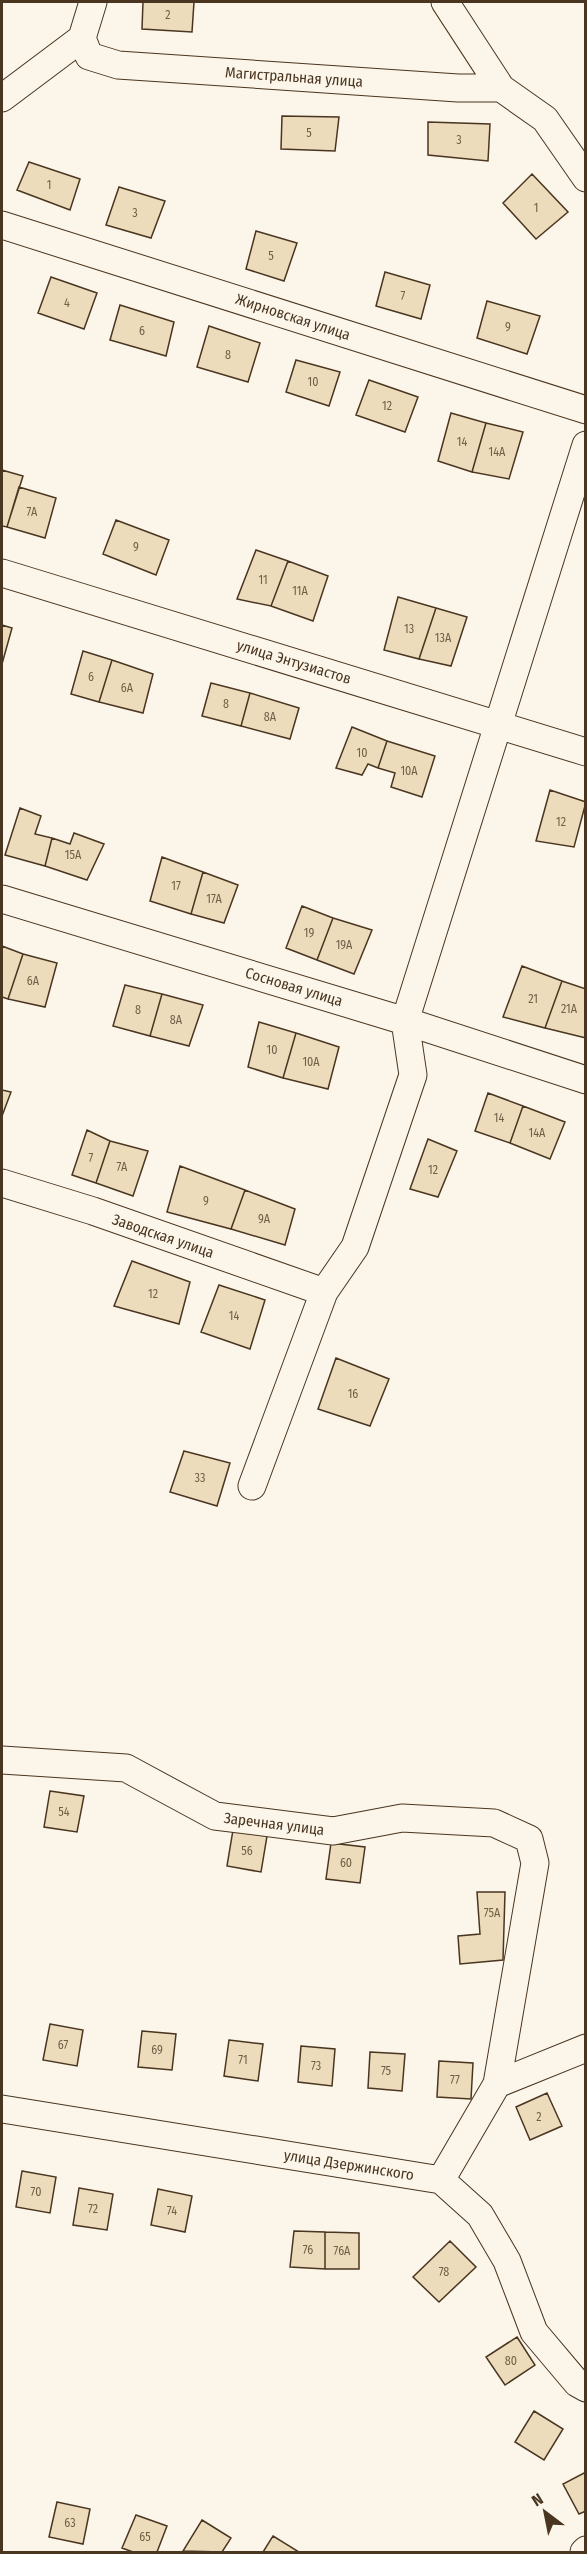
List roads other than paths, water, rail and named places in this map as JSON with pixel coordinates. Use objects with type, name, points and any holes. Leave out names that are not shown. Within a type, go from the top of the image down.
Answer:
[{"type":"street","points":[[2,98],[86,47],[93,2]]},
{"type":"street","points":[[445,2],[501,88],[545,119],[585,178]]},
{"type":"street","name":"Магистральная улица","points":[[86,47],[118,65],[501,88]]},
{"type":"street","name":"Жирновская улица","points":[[2,225],[585,410]]},
{"type":"street","points":[[252,1486],[324,1292],[355,1247],[412,1075],[405,1021],[585,445]]},
{"type":"street","name":"улица Энтузиастов","points":[[2,573],[585,752]]},
{"type":"street","name":"Сосновая улица","points":[[2,899],[405,1021],[585,1080]]},
{"type":"street","name":"Заводская улица","points":[[2,1183],[93,1211],[324,1292]]},
{"type":"street","name":"Заречная улица","points":[[2,1760],[126,1768],[215,1816],[333,1831],[402,1818],[494,1823],[529,1839],[535,1863],[497,2084]]},
{"type":"street","points":[[585,2048],[497,2084],[441,2180],[480,2215],[507,2261],[534,2332],[577,2383],[585,2388]]},
{"type":"street","name":"улица Дзержинского","points":[[2,2109],[441,2180]]}]
